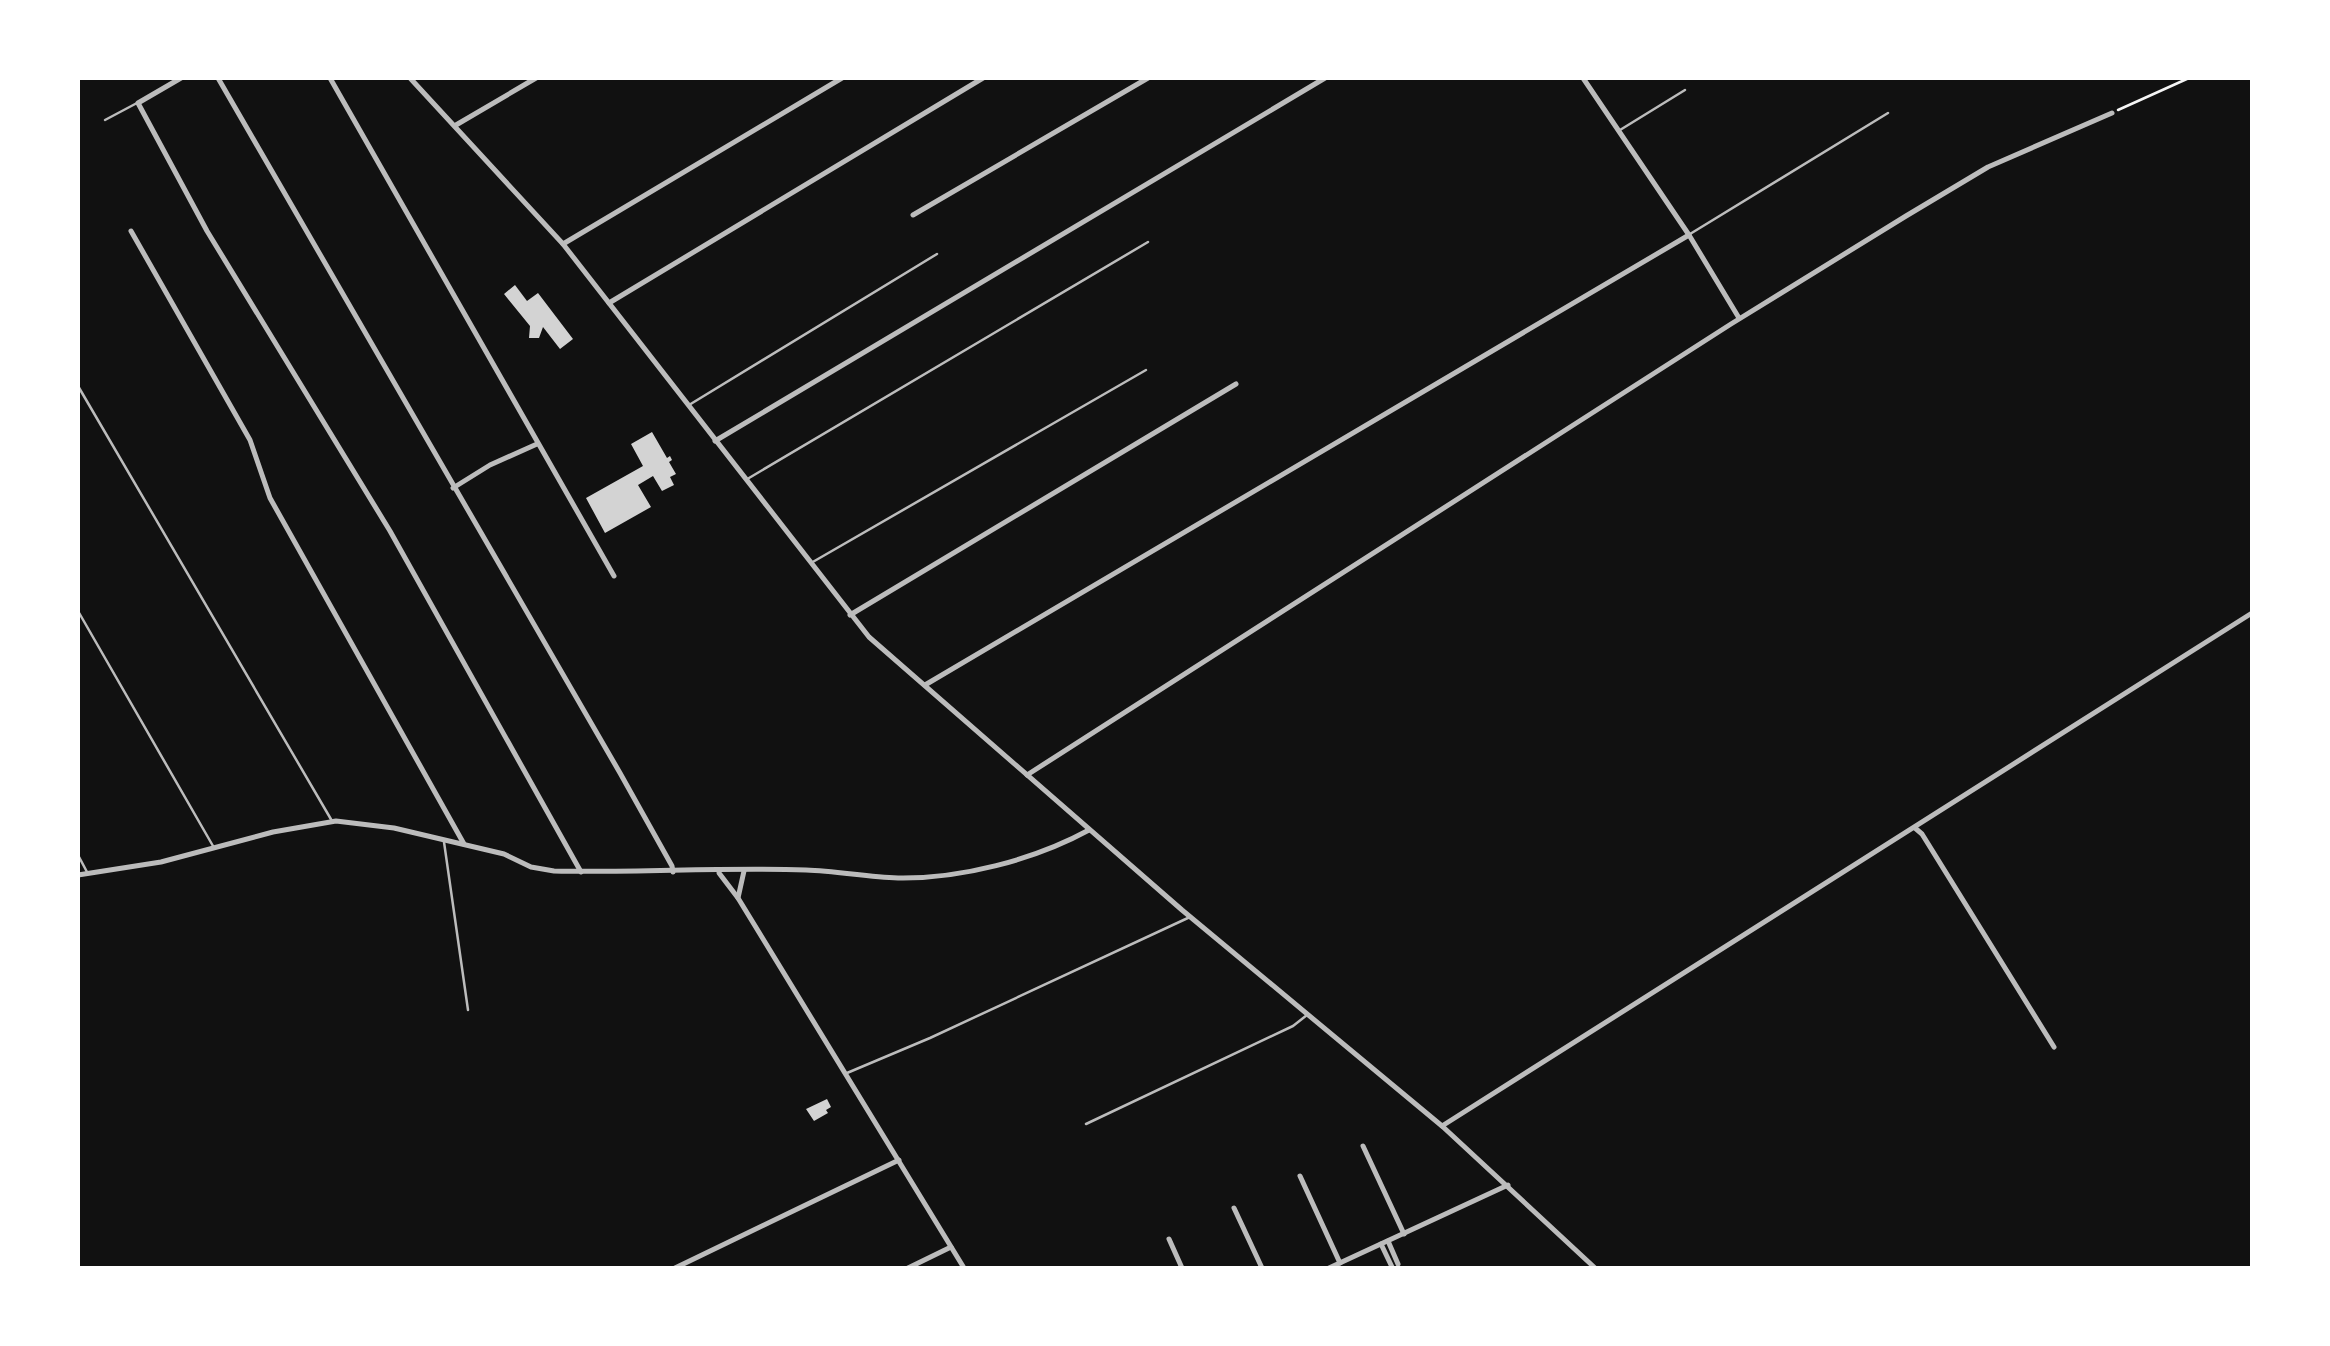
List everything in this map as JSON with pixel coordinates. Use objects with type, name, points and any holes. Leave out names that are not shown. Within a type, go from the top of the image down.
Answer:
[{"type":"street","points":[[181,78],[138,102],[207,231],[390,531],[581,872]]},
{"type":"street","points":[[218,78],[620,773],[673,872]]},
{"type":"street","points":[[330,78],[614,576]]},
{"type":"street","points":[[410,78],[563,244],[850,616],[923,686],[1089,830],[1442,1126],[1594,1268]]},
{"type":"street","points":[[456,126],[536,78]]},
{"type":"street","points":[[563,244],[842,78]]},
{"type":"street","points":[[609,304],[984,78]]},
{"type":"street","points":[[913,215],[1148,78]]},
{"type":"street","points":[[714,441],[1325,78]]},
{"type":"street","points":[[1583,78],[1740,318]]},
{"type":"street","points":[[1027,776],[1740,318],[1988,168],[2112,113]]},
{"type":"street","points":[[130,231],[250,440],[270,498],[464,844]]},
{"type":"street","points":[[923,686],[1688,235]]},
{"type":"street","points":[[850,616],[1236,384]]},
{"type":"street","points":[[454,488],[490,465],[537,444]]},
{"type":"street","points":[[1442,1126],[2252,613]]},
{"type":"street","points":[[78,875],[161,862],[298,826],[333,822],[374,824],[504,854],[531,867],[581,872],[806,870],[900,878],[931,876],[1028,855],[1089,830]]},
{"type":"street","points":[[1915,828],[2054,1047]]},
{"type":"street","points":[[738,898],[744,871]]},
{"type":"street","points":[[718,872],[847,1073],[964,1268]]},
{"type":"street","points":[[1363,1146],[1404,1234]]},
{"type":"street","points":[[675,1268],[899,1160]]},
{"type":"street","points":[[1300,1176],[1340,1263]]},
{"type":"street","points":[[1329,1268],[1508,1185]]},
{"type":"street","points":[[1234,1208],[1262,1268]]},
{"type":"street","points":[[1169,1239],[1182,1268]]},
{"type":"street","points":[[1384,1243],[1395,1265]]},
{"type":"street","points":[[908,1268],[951,1247]]},
{"type":"lane","points":[[1618,131],[1685,90]]},
{"type":"lane","points":[[105,120],[138,102]]},
{"type":"lane","points":[[1688,235],[1888,114]]},
{"type":"lane","points":[[745,481],[1148,242]]},
{"type":"lane","points":[[688,406],[937,254]]},
{"type":"lane","points":[[810,564],[1146,370]]},
{"type":"lane","points":[[78,386],[333,822]]},
{"type":"lane","points":[[78,610],[214,847]]},
{"type":"lane","points":[[444,840],[468,1010]]},
{"type":"lane","points":[[78,855],[88,874]]},
{"type":"lane","points":[[847,1073],[1191,917]]},
{"type":"lane","points":[[1086,1124],[1293,1026],[1307,1015]]},
{"type":"path","points":[[2112,113],[2189,78]]},
{"type":"building","points":[[515,285],[527,301],[538,293],[573,339],[560,349],[543,327],[539,338],[529,338],[530,326],[504,294]]},
{"type":"building","points":[[652,432],[672,460],[669,462],[676,474],[670,477],[674,485],[662,491],[653,476],[638,485],[651,507],[605,533],[586,498],[643,466],[631,444]]},
{"type":"building","points":[[827,1099],[831,1107],[826,1110],[828,1113],[814,1121],[806,1109]]}]
